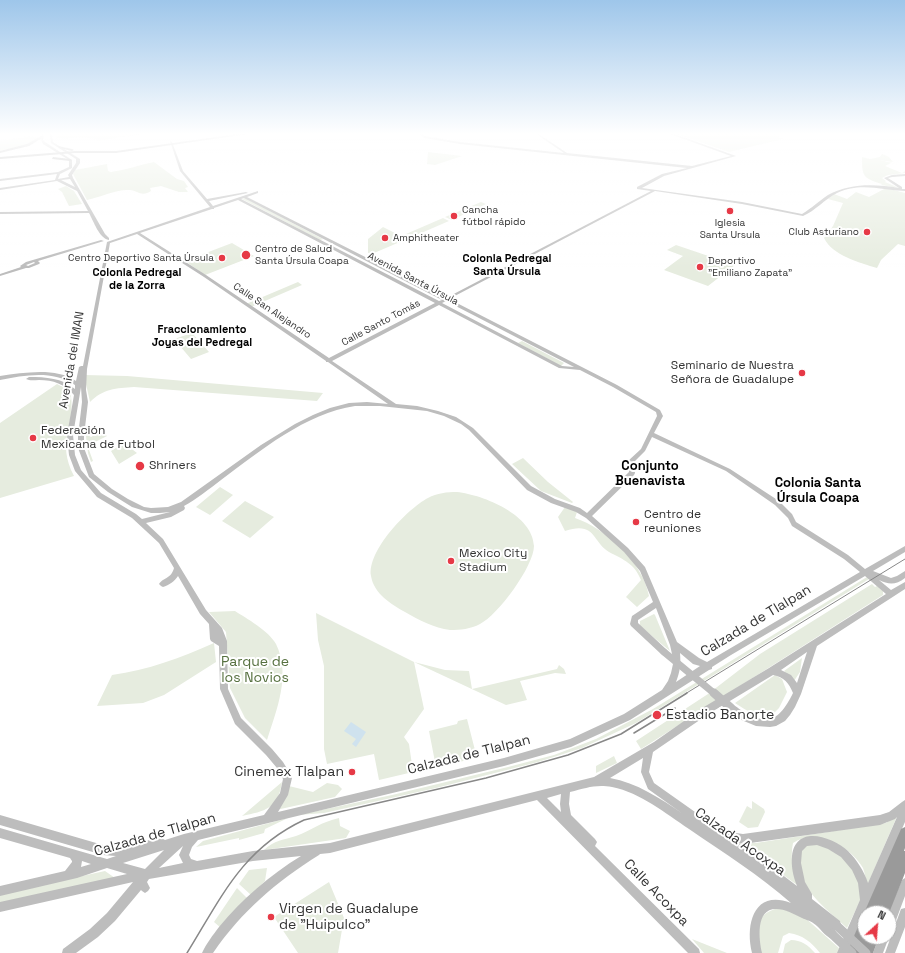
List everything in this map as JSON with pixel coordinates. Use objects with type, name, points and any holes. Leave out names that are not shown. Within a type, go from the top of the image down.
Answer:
[{"type":"highway","points":[[874,905],[905,833]]},
{"type":"highway","points":[[885,905],[905,857]]},
{"type":"street","points":[[0,180],[16,178]]},
{"type":"street","points":[[0,189],[62,178]]},
{"type":"street","name":"Avenida del IMAN","points":[[71,178],[106,242],[84,369],[83,390],[85,402],[81,448],[91,474],[107,487],[140,508],[160,511],[169,510],[191,499]]},
{"type":"street","points":[[188,178],[213,208]]},
{"type":"street","points":[[656,178],[638,188],[742,203],[803,216],[827,197],[847,188],[878,186],[904,190]]},
{"type":"street","points":[[887,178],[904,190]]},
{"type":"street","points":[[57,180],[79,192]]},
{"type":"street","points":[[69,187],[75,186]]},
{"type":"street","name":"Calle Santo Tomás","points":[[328,361],[654,190]]},
{"type":"street","points":[[0,274],[91,245],[138,233],[257,192],[206,200]]},
{"type":"street","name":"Avenida Santa Úrsula","points":[[245,197],[651,406],[658,411],[660,416],[651,434]]},
{"type":"street","name":"Avenida Santa Úrsula","points":[[239,199],[561,367],[580,369]]},
{"type":"street","points":[[0,213],[45,214],[90,212]]},
{"type":"street","name":"Calle San Alejandro","points":[[138,233],[205,276],[395,406]]},
{"type":"street","name":"Avenida del IMAN","points":[[106,242],[77,384],[77,395],[70,435],[72,455],[78,471],[96,492],[140,522],[161,541],[203,612],[219,630],[223,644],[224,689],[238,721],[269,752],[280,765],[288,778],[284,795],[267,819]]},
{"type":"street","points":[[0,378],[46,375],[71,377],[80,373]]},
{"type":"street","points":[[0,382],[23,377],[57,380],[68,386],[77,395]]},
{"type":"street","points":[[63,377],[77,384],[83,390]]},
{"type":"street","points":[[140,522],[169,515],[180,509],[191,499],[269,443],[323,414],[350,405],[372,404],[415,407],[440,412],[462,422],[491,448],[529,488],[552,501],[578,510],[588,516],[636,560],[642,569],[676,645],[676,670],[673,680],[665,693]]},
{"type":"street","points":[[588,516],[632,473],[632,461],[644,450],[651,434],[728,470],[777,503],[790,516],[794,524],[865,572],[891,594]]},
{"type":"street","points":[[96,492],[107,487]]},
{"type":"street","name":"Calzada de Tlalpan","points":[[0,891],[67,875],[184,839],[504,762],[571,743],[627,717],[905,549]]},
{"type":"street","points":[[163,584],[174,578],[177,574],[177,568]]},
{"type":"street","points":[[865,572],[892,582],[896,582],[905,574]]},
{"type":"street","points":[[0,907],[146,875],[253,856],[319,850],[596,781],[649,750],[707,710],[772,671],[905,585]]},
{"type":"street","points":[[658,603],[635,618],[634,624],[664,652],[731,708],[749,720],[772,722],[784,716],[806,669],[814,643]]},
{"type":"street","points":[[676,645],[696,661],[710,666]]},
{"type":"street","points":[[772,671],[782,673],[789,678],[795,686],[796,692]]},
{"type":"street","name":"Calzada Acoxpa","points":[[649,750],[645,772],[651,786],[773,873],[812,904],[853,953]]},
{"type":"street","name":"Calzada Acoxpa","points":[[596,781],[610,781],[650,796],[760,872],[788,893],[817,920],[834,930],[866,953]]},
{"type":"street","name":"Calle Acoxpa","points":[[566,789],[564,805],[568,818],[592,843],[597,853]]},
{"type":"street","name":"Calle Acoxpa","points":[[539,796],[695,953]]},
{"type":"street","points":[[714,831],[729,837],[743,839],[776,835],[880,820],[895,814],[905,805]]},
{"type":"street","points":[[842,953],[905,811]]},
{"type":"street","points":[[0,820],[103,850],[116,851],[173,842]]},
{"type":"street","points":[[0,833],[109,863],[146,875]]},
{"type":"street","points":[[196,837],[188,844],[184,854],[188,863],[198,866]]},
{"type":"street","points":[[67,953],[94,933],[111,917],[141,887],[146,875],[163,856],[184,839]]},
{"type":"street","points":[[812,904],[799,880],[795,857],[797,847],[806,841],[820,841],[831,845],[851,860],[863,879],[865,899]]},
{"type":"street","points":[[206,953],[225,926],[251,898],[274,878],[319,850]]},
{"type":"street","points":[[67,875],[74,870],[77,864],[77,859],[73,854]]},
{"type":"street","points":[[896,905],[905,883]]},
{"type":"street","points":[[757,953],[754,942],[755,925],[761,910],[767,906],[774,904],[782,905],[817,920]]},
{"type":"street","points":[[890,953],[905,913]]},
{"type":"green space","points":[[75,178],[176,178],[184,181],[188,187],[185,188],[188,192],[179,192],[161,186],[150,188],[151,191],[145,194],[125,190],[87,200]]},
{"type":"green space","points":[[868,178],[883,178],[886,181],[885,182],[899,188],[881,185],[882,184]]},
{"type":"green space","points":[[66,186],[74,191],[82,204],[69,206],[62,192],[58,189]]},
{"type":"green space","name":"Club Asturiano","points":[[886,188],[905,193],[905,246],[898,244],[881,260],[877,268],[847,258],[833,249],[824,238],[833,226],[843,203],[828,199],[834,194],[847,199],[856,192],[869,197]]},
{"type":"green space","points":[[245,198],[323,239],[320,240],[242,199]]},
{"type":"green space","points":[[481,202],[486,204],[452,220],[445,217]]},
{"type":"green space","points":[[443,218],[449,221],[412,237],[406,234]]},
{"type":"green space","points":[[383,227],[407,239],[374,253],[368,253],[368,239]]},
{"type":"green space","name":"Centro Deportivo Santa Úrsula","points":[[232,243],[254,256],[205,275],[185,261]]},
{"type":"green space","name":"Deportivo \"Emiliano Zapata\"","points":[[676,245],[735,265],[708,286],[664,270],[683,256],[667,250]]},
{"type":"green space","points":[[298,282],[302,285],[251,307],[246,304]]},
{"type":"green space","points":[[192,333],[209,352],[191,359],[174,339]]},
{"type":"green space","points":[[522,341],[564,363],[561,366],[518,343]]},
{"type":"green space","points":[[84,375],[127,376],[323,393],[317,401],[134,387],[110,390],[100,394],[90,402]]},
{"type":"green space","name":"Federación Mexicana de Futbol","points":[[57,384],[67,389],[71,396],[72,407],[67,434],[66,453],[74,476],[0,498],[0,423]]},
{"type":"green space","points":[[103,430],[101,432],[107,436],[93,443],[96,445],[89,450],[93,461],[91,462],[88,453],[86,436],[88,435],[91,437]]},
{"type":"green space","points":[[124,443],[137,453],[119,464],[111,451]]},
{"type":"green space","points":[[523,458],[548,482],[573,502],[572,503],[541,491],[512,464]]},
{"type":"green space","points":[[220,487],[233,495],[210,515],[196,507]]},
{"type":"green space","name":"Mexico City Stadium","points":[[457,492],[480,497],[505,508],[525,525],[532,535],[534,546],[532,555],[522,577],[496,611],[477,626],[465,629],[450,630],[432,626],[421,621],[384,598],[379,593],[373,582],[371,576],[371,566],[375,555],[390,532],[419,503],[431,496],[442,493]]},
{"type":"green space","points":[[245,501],[274,517],[250,538],[222,521]]},
{"type":"green space","points":[[565,507],[577,512],[575,518],[587,523],[610,538],[631,559],[645,583],[649,596],[637,607],[626,597],[641,580],[638,574],[632,566],[604,548],[588,531],[583,529],[575,529],[565,531],[558,517]]},
{"type":"green space","points":[[867,577],[869,579],[636,723],[582,748],[538,762],[436,788],[324,813],[298,815],[392,795],[508,767],[554,755],[596,739],[653,709]]},
{"type":"green space","points":[[872,584],[883,591],[883,595],[641,749],[636,741],[708,694],[760,654]]},
{"type":"green space","name":"Parque de los Novios","points":[[235,611],[257,625],[273,639],[280,656],[282,668],[281,692],[267,740],[245,718],[230,688],[226,632],[209,612]]},
{"type":"green space","points":[[316,613],[414,662],[424,709],[404,737],[409,744],[413,772],[379,780],[374,754],[327,764],[324,749],[324,666],[318,640]]},
{"type":"green space","points":[[654,614],[670,651],[640,626],[640,621]]},
{"type":"green space","points":[[214,643],[216,662],[164,695],[143,703],[97,706],[112,675],[164,663]]},
{"type":"green space","points":[[802,658],[800,672],[794,681],[784,671]]},
{"type":"green space","points":[[414,662],[445,670],[469,671],[472,689],[557,669],[559,665],[564,669],[566,674],[555,673],[520,681],[527,700],[506,705]]},
{"type":"green space","points":[[775,675],[782,679],[787,692],[779,708],[772,715],[752,713],[735,703]]},
{"type":"green space","points":[[467,719],[477,758],[436,767],[429,731],[457,724],[458,721]]},
{"type":"green space","points":[[614,756],[617,763],[596,773],[596,766]]},
{"type":"green space","points":[[282,782],[280,791],[274,803],[264,810],[242,816]]},
{"type":"green space","points":[[327,783],[338,785],[342,789],[335,797],[276,810],[289,786],[313,792]]},
{"type":"green space","points":[[752,801],[764,809],[765,812],[758,827],[748,828],[739,822],[747,806],[752,809]]},
{"type":"green space","points":[[898,814],[867,886],[863,868],[857,860],[850,852],[832,841],[812,837],[793,843],[792,864],[797,885],[738,842],[756,843],[886,823]]},
{"type":"green space","points":[[288,818],[265,829],[264,833],[239,840],[239,838],[196,847],[203,841]]},
{"type":"green space","points":[[339,818],[340,826],[350,831],[346,838],[264,850],[275,842],[296,836]]},
{"type":"green space","points":[[808,844],[820,844],[846,859],[855,870],[862,897],[847,928],[820,903],[807,886],[802,876],[799,851]]},
{"type":"green space","points":[[267,868],[265,881],[251,895],[239,884],[249,870]]},
{"type":"green space","points":[[105,871],[115,878],[0,906],[0,894]]},
{"type":"green space","points":[[329,882],[344,918],[338,953],[298,953],[274,917]]},
{"type":"green space","points":[[237,888],[247,898],[221,928],[214,922]]},
{"type":"green space","points":[[779,908],[802,915],[840,949],[838,953],[820,953],[806,940],[798,935],[789,933],[783,936],[778,953],[760,953],[757,931],[758,925],[764,915]]},
{"type":"green space","points":[[692,939],[727,953],[704,953]]},
{"type":"green space","points":[[791,940],[804,944],[815,953],[783,953],[785,944]]},
{"type":"water","points":[[351,722],[366,732],[356,747],[352,744],[356,739],[344,731]]},
{"type":"tram line","points":[[685,694],[905,559]]},
{"type":"tram line","points":[[187,953],[223,894],[249,860],[264,845],[304,820],[486,778],[568,755],[621,734],[687,693]]},
{"type":"tram line","points":[[634,733],[675,708]]},
{"type":"place","name":"Iglesia Santa Ursula","points":[[730,211]]},
{"type":"place","name":"Cancha fútbol rápido","points":[[454,216]]},
{"type":"place","name":"Club Asturiano","points":[[867,232]]},
{"type":"place","name":"Amphitheater","points":[[385,238]]},
{"type":"place","name":"Centro de Salud Santa Úrsula Coapa","points":[[246,255]]},
{"type":"place","name":"Centro Deportivo Santa Úrsula","points":[[222,258]]},
{"type":"place","name":"Deportivo \"Emiliano Zapata\"","points":[[700,267]]},
{"type":"place","name":"Seminario de Nuestra Señora de Guadalupe","points":[[802,373]]},
{"type":"place","name":"Federación Mexicana de Futbol","points":[[33,438]]},
{"type":"place","name":"Shriners","points":[[140,466]]},
{"type":"place","name":"Centro de reuniones","points":[[636,522]]},
{"type":"place","name":"Mexico City Stadium","points":[[451,561]]},
{"type":"place","name":"Estadio Banorte","points":[[657,715]]},
{"type":"place","name":"Cinemex Tlalpan","points":[[352,772]]},
{"type":"place","name":"Virgen de Guadalupe de \"Huipulco\"","points":[[271,917]]},
{"type":"district","name":"Colonia Pedregal Santa Úrsula","points":[[507,265]]},
{"type":"district","name":"Colonia Pedregal de la Zorra","points":[[137,279]]},
{"type":"district","name":"Fraccionamiento Joyas del Pedregal","points":[[202,336]]},
{"type":"district","name":"Conjunto Buenavista","points":[[650,474]]},
{"type":"district","name":"Colonia Santa Úrsula Coapa","points":[[818,490]]}]
